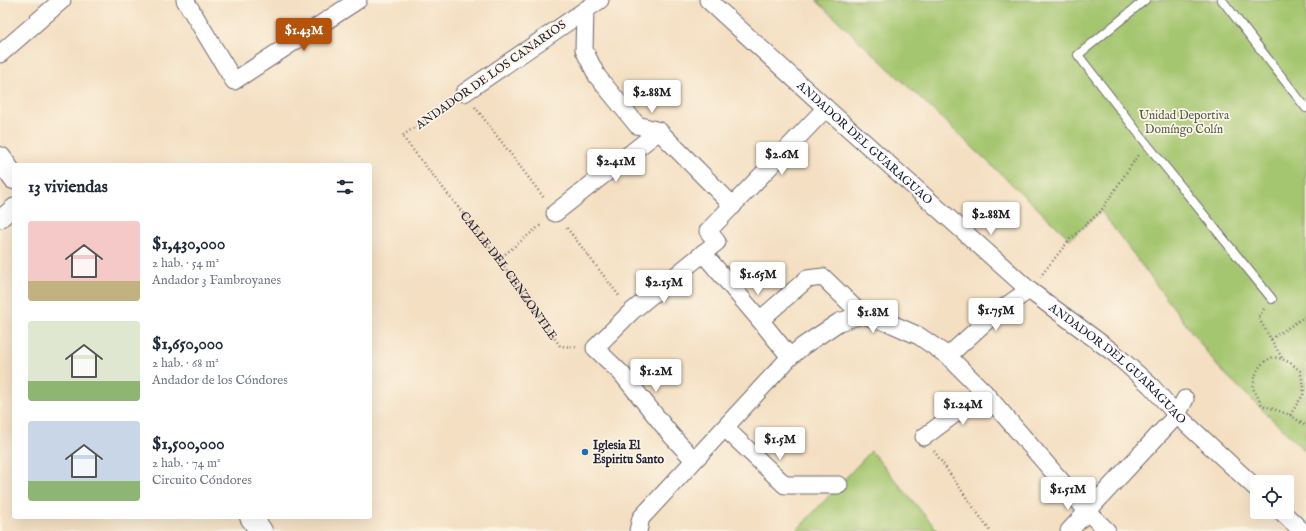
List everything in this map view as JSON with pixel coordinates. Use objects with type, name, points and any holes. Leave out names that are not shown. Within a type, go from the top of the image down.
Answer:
[{"type":"main road","points":[[0,158],[12,175]]},
{"type":"main road","points":[[252,519],[260,531]]},
{"type":"street","points":[[0,54],[62,0]]},
{"type":"street","points":[[185,0],[234,81],[358,0]]},
{"type":"street","name":"ANDADOR DE LOS CANARIOS","points":[[464,93],[600,0]]},
{"type":"street","name":"ANDADOR DEL GUARAGUAO","points":[[708,0],[1029,290],[1114,353],[1151,386],[1177,415],[1250,483]]},
{"type":"street","points":[[585,10],[584,50],[597,76],[637,125],[659,131],[733,206]]},
{"type":"street","points":[[694,460],[671,435],[622,374],[595,348],[631,312],[717,242],[708,231],[826,108]]},
{"type":"street","points":[[555,213],[659,131]]},
{"type":"street","points":[[0,219],[12,209]]},
{"type":"street","points":[[703,253],[790,357]]},
{"type":"street","points":[[760,320],[807,279],[823,277],[862,315],[892,324],[919,336],[948,356],[984,392],[1088,512],[1107,531]]},
{"type":"street","points":[[948,356],[993,315],[1029,290]]},
{"type":"street","points":[[638,531],[641,518],[790,357],[803,346],[839,322],[862,315]]},
{"type":"street","points":[[924,437],[984,392]]},
{"type":"street","points":[[1069,531],[1177,415],[1185,399]]},
{"type":"street","points":[[725,428],[785,485],[839,485]]},
{"type":"street","points":[[1289,519],[1302,531]]},
{"type":"lane","points":[[1145,0],[1078,54],[1146,143],[1272,299]]},
{"type":"lane","points":[[1222,0],[1306,108]]},
{"type":"path","name":"ANDADOR DE LOS CANARIOS","points":[[402,136],[464,93]]},
{"type":"path","name":"CALLE DEL CENZONTLE","points":[[402,136],[499,259],[560,346],[595,348]]},
{"type":"path","points":[[1029,290],[1070,239],[1101,211],[1146,143]]},
{"type":"path","points":[[499,259],[555,213]]},
{"type":"path","points":[[1272,299],[1258,317],[1282,358]]},
{"type":"path","points":[[1270,338],[1306,316]]},
{"type":"path","points":[[1290,415],[1303,395],[1304,387],[1300,371],[1291,363],[1282,358],[1273,357],[1262,363],[1255,372],[1253,388],[1262,405],[1290,415],[1306,426]]},
{"type":"path","points":[[924,437],[990,531]]},
{"type":"green space","name":"Unidad Deportiva Domíngo Colín","points":[[816,0],[1306,0],[1306,452],[1218,367],[1101,211],[1070,239]]},
{"type":"green space","points":[[871,451],[938,531],[796,531]]},
{"type":"place","name":"Iglesia El Espiritu Santo","points":[[585,452]]}]
